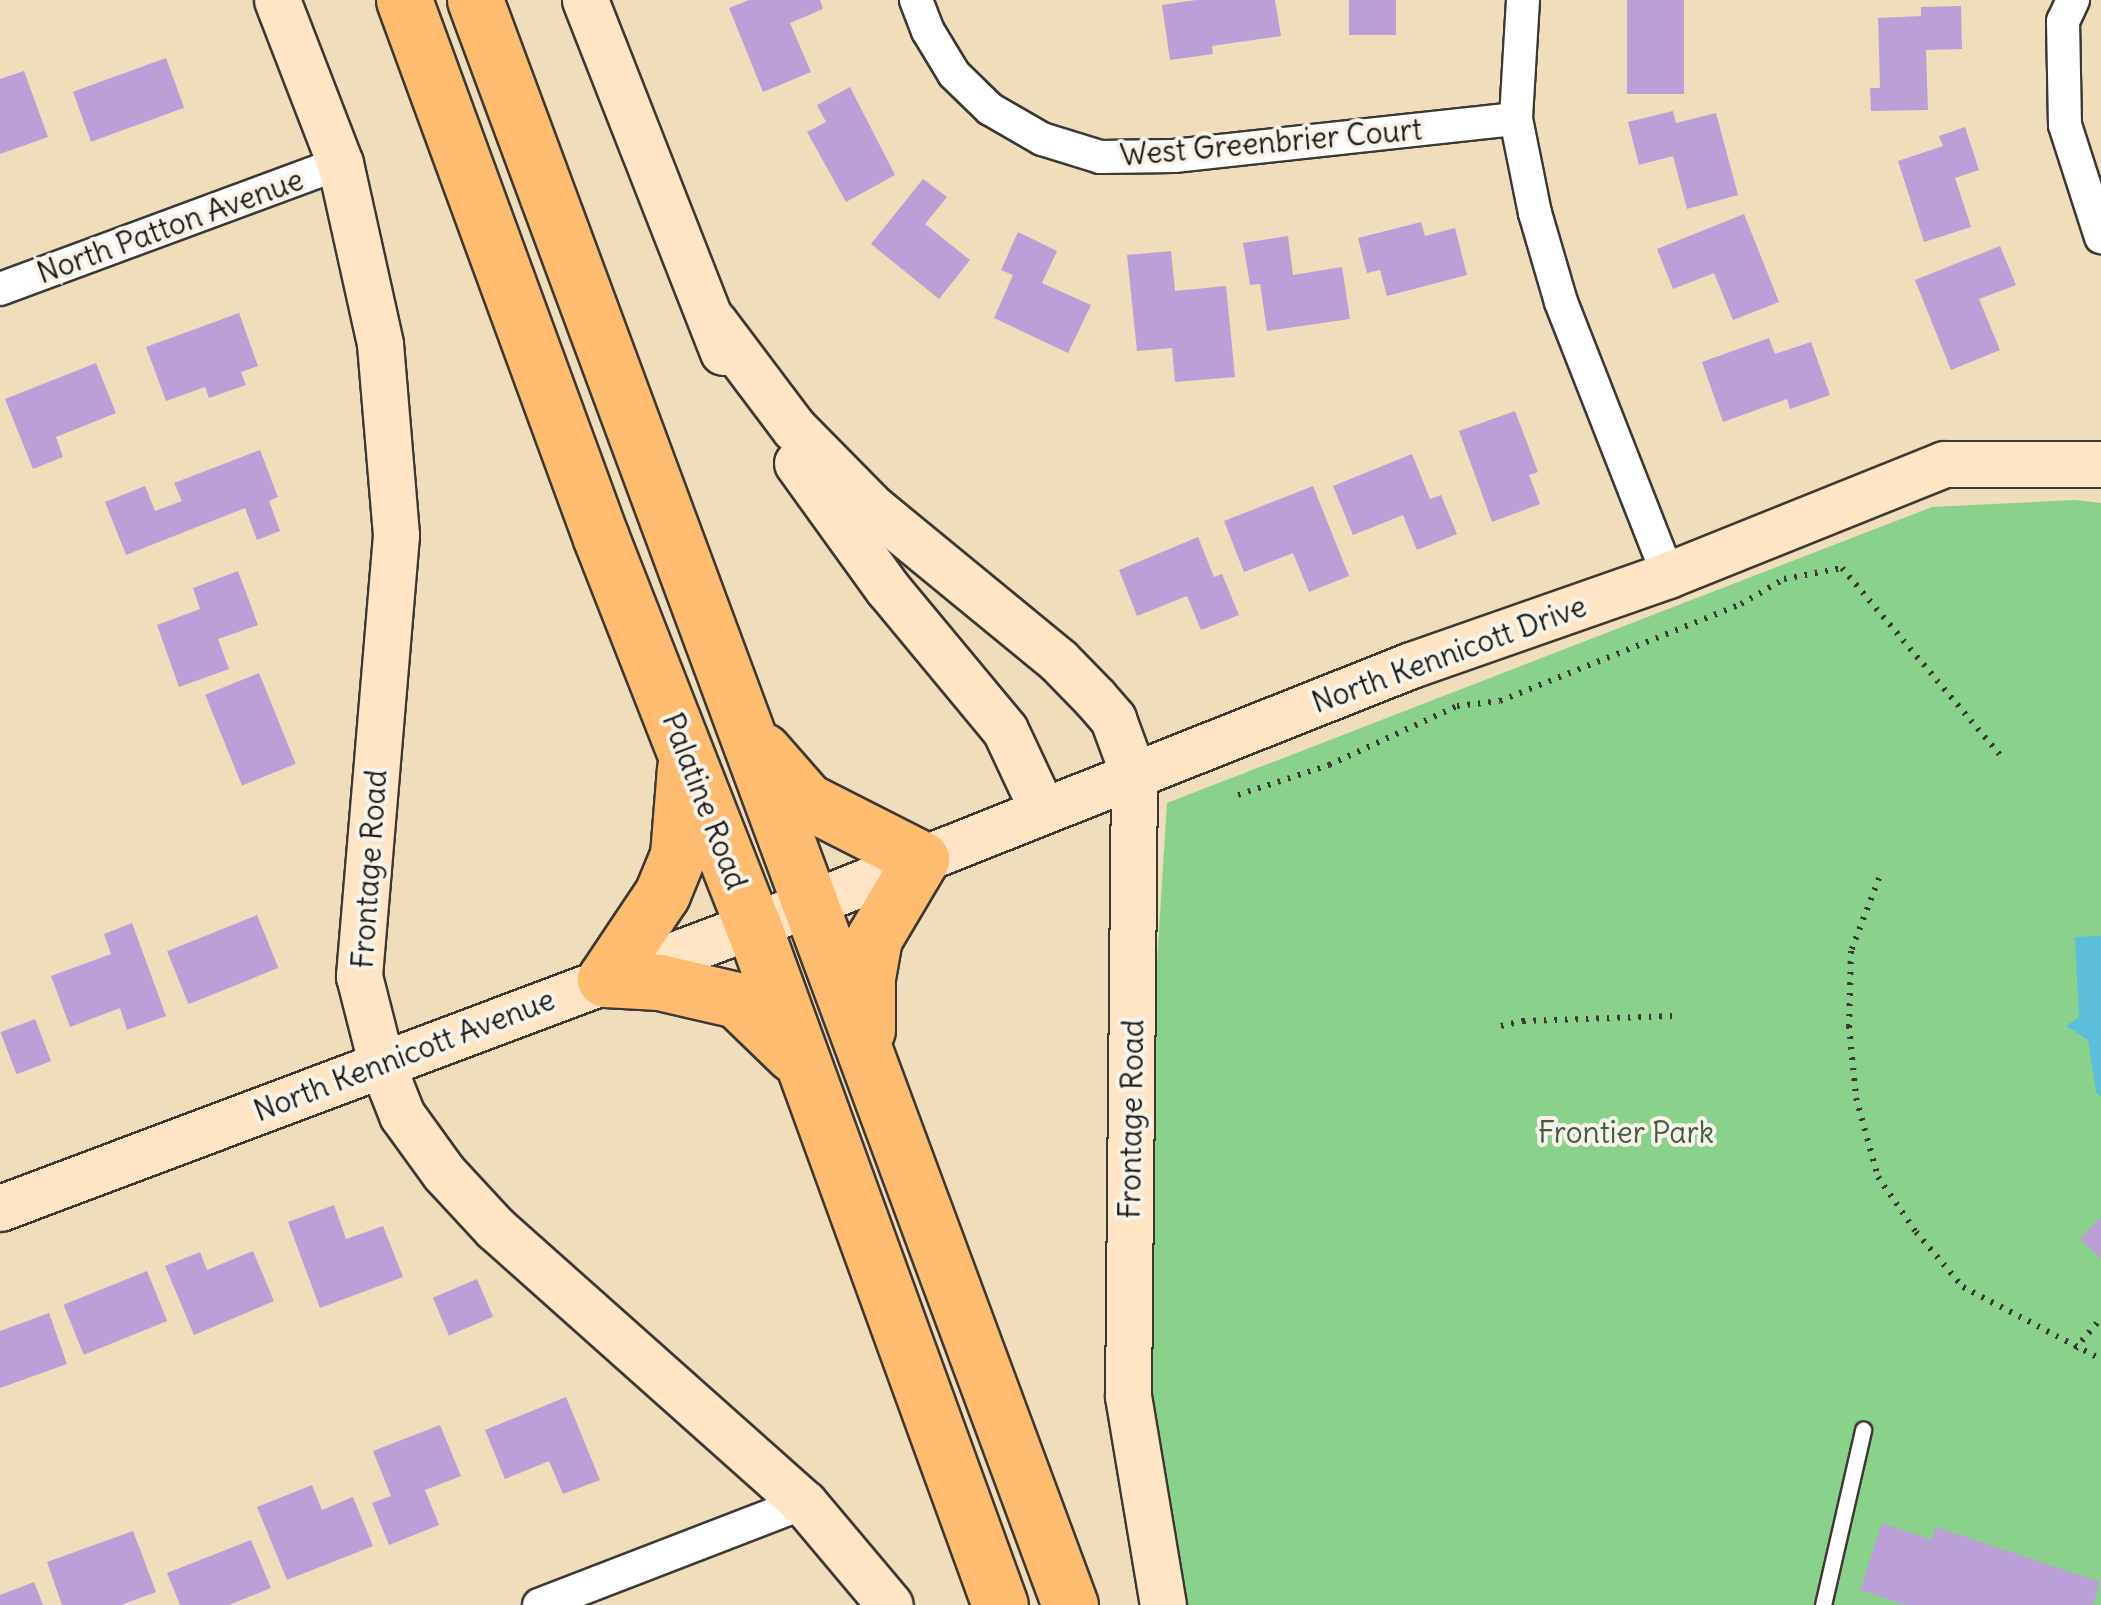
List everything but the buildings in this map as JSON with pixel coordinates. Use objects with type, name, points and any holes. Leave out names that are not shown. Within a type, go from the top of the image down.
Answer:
[{"type":"highway","name":"Palatine Road","points":[[404,0],[602,538],[753,924],[1000,1605]]},
{"type":"highway","name":"Palatine Road","points":[[475,0],[1070,1605]]},
{"type":"highway","points":[[741,722],[783,778],[807,800],[922,860],[874,938],[867,976],[868,1063]]},
{"type":"highway","points":[[606,979],[662,894],[678,855],[686,752]]},
{"type":"highway","points":[[606,979],[660,982],[737,1000],[805,1068]]},
{"type":"street","name":"Frontage Road","points":[[277,0],[340,163],[380,344],[396,535],[359,976],[381,1062],[402,1115],[444,1173],[495,1228],[804,1504],[890,1605]]},
{"type":"street","name":"Frontage Road","points":[[585,0],[714,322],[727,367],[888,589],[1005,730],[1043,811]]},
{"type":"street","name":"West Greenbrier Court","points":[[916,0],[928,31],[954,74],[990,109],[1042,140],[1100,157],[1174,156],[1516,120]]},
{"type":"street","points":[[1523,0],[1516,120],[1560,302],[1668,575]]},
{"type":"street","points":[[2073,0],[2063,20],[2065,124],[2101,237]]},
{"type":"street","name":"North Patton Avenue","points":[[0,289],[340,163]]},
{"type":"street","name":"Frontage Road","points":[[714,322],[794,428],[874,510],[1059,661],[1095,698],[1113,719],[1134,776],[1128,1396],[1163,1605]]},
{"type":"street","name":"North Kennicott Drive","points":[[809,904],[1411,665],[1668,575],[1944,464],[2101,464]]},
{"type":"street","name":"North Kennicott Avenue","points":[[0,1208],[809,904]]},
{"type":"street","points":[[539,1605],[804,1504]]},
{"type":"lane","points":[[1823,1605],[1863,1430]]},
{"type":"path","points":[[1238,795],[1329,765],[1457,706],[1500,701],[1741,604],[1784,579],[1842,568],[2002,757]]},
{"type":"path","points":[[1878,878],[1851,951],[1849,1026],[1856,1098],[1878,1176],[1916,1232],[1963,1286],[2101,1360]]},
{"type":"path","points":[[1501,1026],[1522,1021],[1673,1016]]},
{"type":"path","points":[[2075,1349],[2101,1318]]},
{"type":"green space","name":"Frontier Park","points":[[2075,500],[2101,503],[2101,1605],[1181,1605],[1146,1407],[1148,1104],[1167,803],[1932,507]]},
{"type":"water","points":[[2101,936],[2101,1097],[2096,1092],[2088,1040],[2066,1026],[2079,1017],[2075,937]]}]
